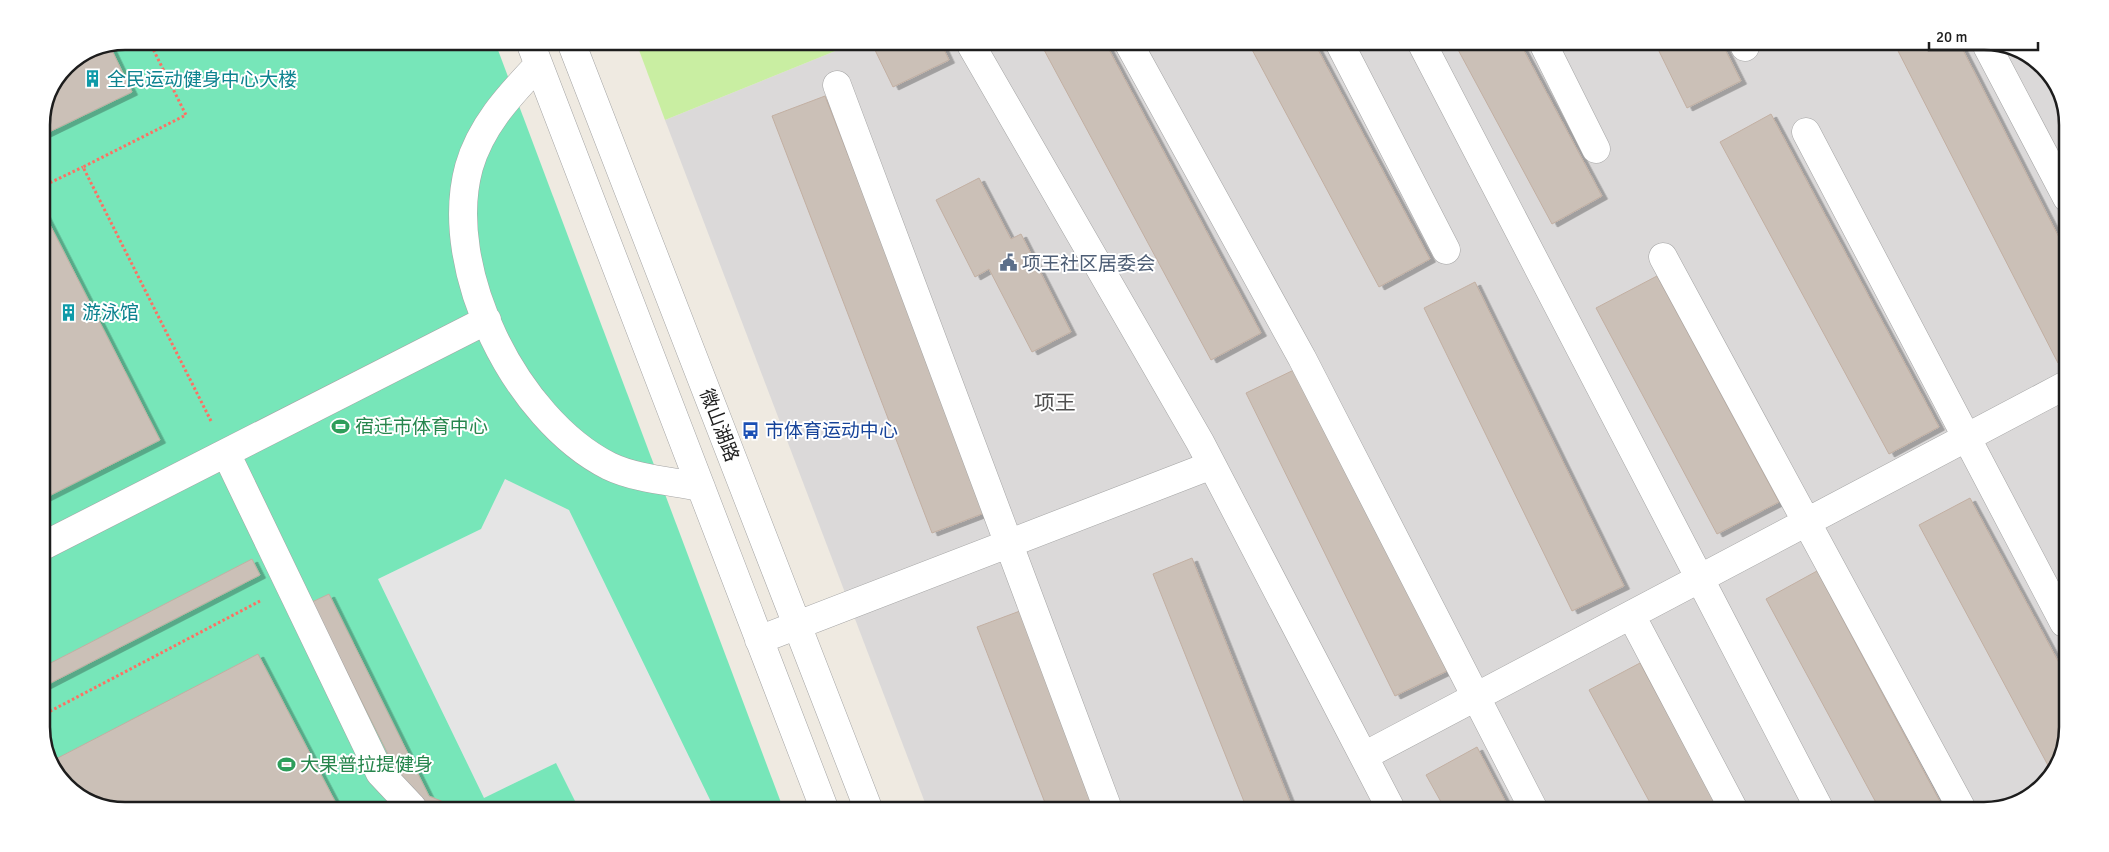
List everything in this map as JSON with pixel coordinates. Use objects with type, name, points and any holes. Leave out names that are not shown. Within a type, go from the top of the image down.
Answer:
[{"type":"street","name":"微山湖路","points":[[574,50],[866,802]]},
{"type":"street","points":[[974,50],[1212,465],[1387,802]]},
{"type":"street","points":[[1132,50],[1302,358],[1530,802]]},
{"type":"street","points":[[1343,50],[1446,250]]},
{"type":"street","points":[[1425,50],[1816,802]]},
{"type":"street","points":[[1546,50],[1596,149]]},
{"type":"street","points":[[1989,50],[2059,183]]},
{"type":"street","points":[[534,53],[478,144],[463,198],[468,256],[487,320],[500,352],[533,402],[554,426],[590,455],[611,467],[631,474],[701,487]]},
{"type":"street","points":[[534,53],[822,802]]},
{"type":"street","points":[[837,85],[1105,802]]},
{"type":"street","points":[[1806,132],[2059,614]]},
{"type":"street","points":[[1663,257],[1957,802]]},
{"type":"street","points":[[50,543],[487,320]]},
{"type":"street","points":[[1364,756],[2059,389]]},
{"type":"street","points":[[226,453],[380,773],[407,802]]},
{"type":"street","points":[[759,640],[1212,465]]},
{"type":"street","points":[[1631,615],[1730,802]]},
{"type":"path","points":[[50,183],[186,115],[154,50]]},
{"type":"path","points":[[83,167],[226,453]]},
{"type":"path","points":[[50,712],[290,586]]},
{"type":"shaded area","points":[[838,50],[1984,50],[1998,51],[2017,58],[2026,63],[2043,79],[2055,101],[2059,120],[2059,727],[2058,741],[2051,760],[2043,773],[2030,786],[2008,798],[1984,802],[925,802],[665,120]]},
{"type":"shaded area","points":[[505,479],[569,510],[711,802],[576,802],[556,763],[484,798],[378,579],[481,529]]},
{"type":"green space","name":"宿迁市体育中心","points":[[498,50],[781,802],[125,802],[101,798],[92,794],[79,786],[66,773],[56,756],[50,732],[50,125],[51,111],[63,83],[83,63],[111,51]]},
{"type":"green space","points":[[639,50],[838,50],[665,120]]},
{"type":"building","points":[[875,50],[944,50],[949,60],[893,87]]},
{"type":"building","points":[[1044,50],[1109,50],[1261,333],[1211,360]]},
{"type":"building","points":[[1252,50],[1318,50],[1430,259],[1379,287]]},
{"type":"building","points":[[1458,50],[1524,50],[1602,196],[1552,224]]},
{"type":"building","points":[[1658,50],[1726,50],[1741,81],[1687,108]]},
{"type":"building","points":[[1898,50],[1963,50],[2059,237],[2058,363]]},
{"type":"building","name":"全民运动健身中心大楼","points":[[112,51],[132,92],[50,132],[51,111],[63,83],[83,63],[96,56]]},
{"type":"building","points":[[825,96],[987,512],[932,533],[772,116]]},
{"type":"building","points":[[1771,114],[1939,427],[1889,454],[1720,142]]},
{"type":"building","points":[[979,178],[1011,239],[1021,234],[1071,332],[1032,352],[989,269],[975,277],[936,200]]},
{"type":"building","name":"游泳馆","points":[[50,225],[160,440],[50,495]]},
{"type":"building","points":[[1657,276],[1779,502],[1717,534],[1596,308]]},
{"type":"building","points":[[1475,282],[1624,586],[1572,611],[1424,308]]},
{"type":"building","points":[[1298,368],[1447,671],[1395,696],[1246,393]]},
{"type":"building","points":[[1970,498],[2059,663],[2058,741],[2048,765],[1919,525]]},
{"type":"building","points":[[1192,558],[1290,802],[1244,802],[1153,574]]},
{"type":"building","points":[[252,559],[260,575],[50,683],[50,663]]},
{"type":"building","points":[[1817,571],[1940,802],[1876,802],[1766,599]]},
{"type":"building","points":[[329,594],[429,796],[444,802],[424,802],[416,796],[395,768],[312,602]]},
{"type":"building","points":[[1020,611],[1093,802],[1045,802],[977,627]]},
{"type":"building","points":[[258,654],[335,802],[115,801],[101,798],[79,786],[66,773],[57,758]]},
{"type":"building","points":[[1640,663],[1715,802],[1650,802],[1589,690]]},
{"type":"building","points":[[1477,747],[1506,802],[1441,802],[1426,775]]},
{"type":"place","name":"全民运动健身中心大楼","points":[[93,79]]},
{"type":"place","name":"项王社区居委会","points":[[1008,263]]},
{"type":"place","name":"游泳馆","points":[[68,312]]},
{"type":"place","name":"宿迁市体育中心","points":[[341,426]]},
{"type":"place","name":"市体育运动中心","points":[[751,430]]},
{"type":"place","name":"大果普拉提健身","points":[[286,764]]},
{"type":"district","name":"项王","points":[[1055,403]]}]
